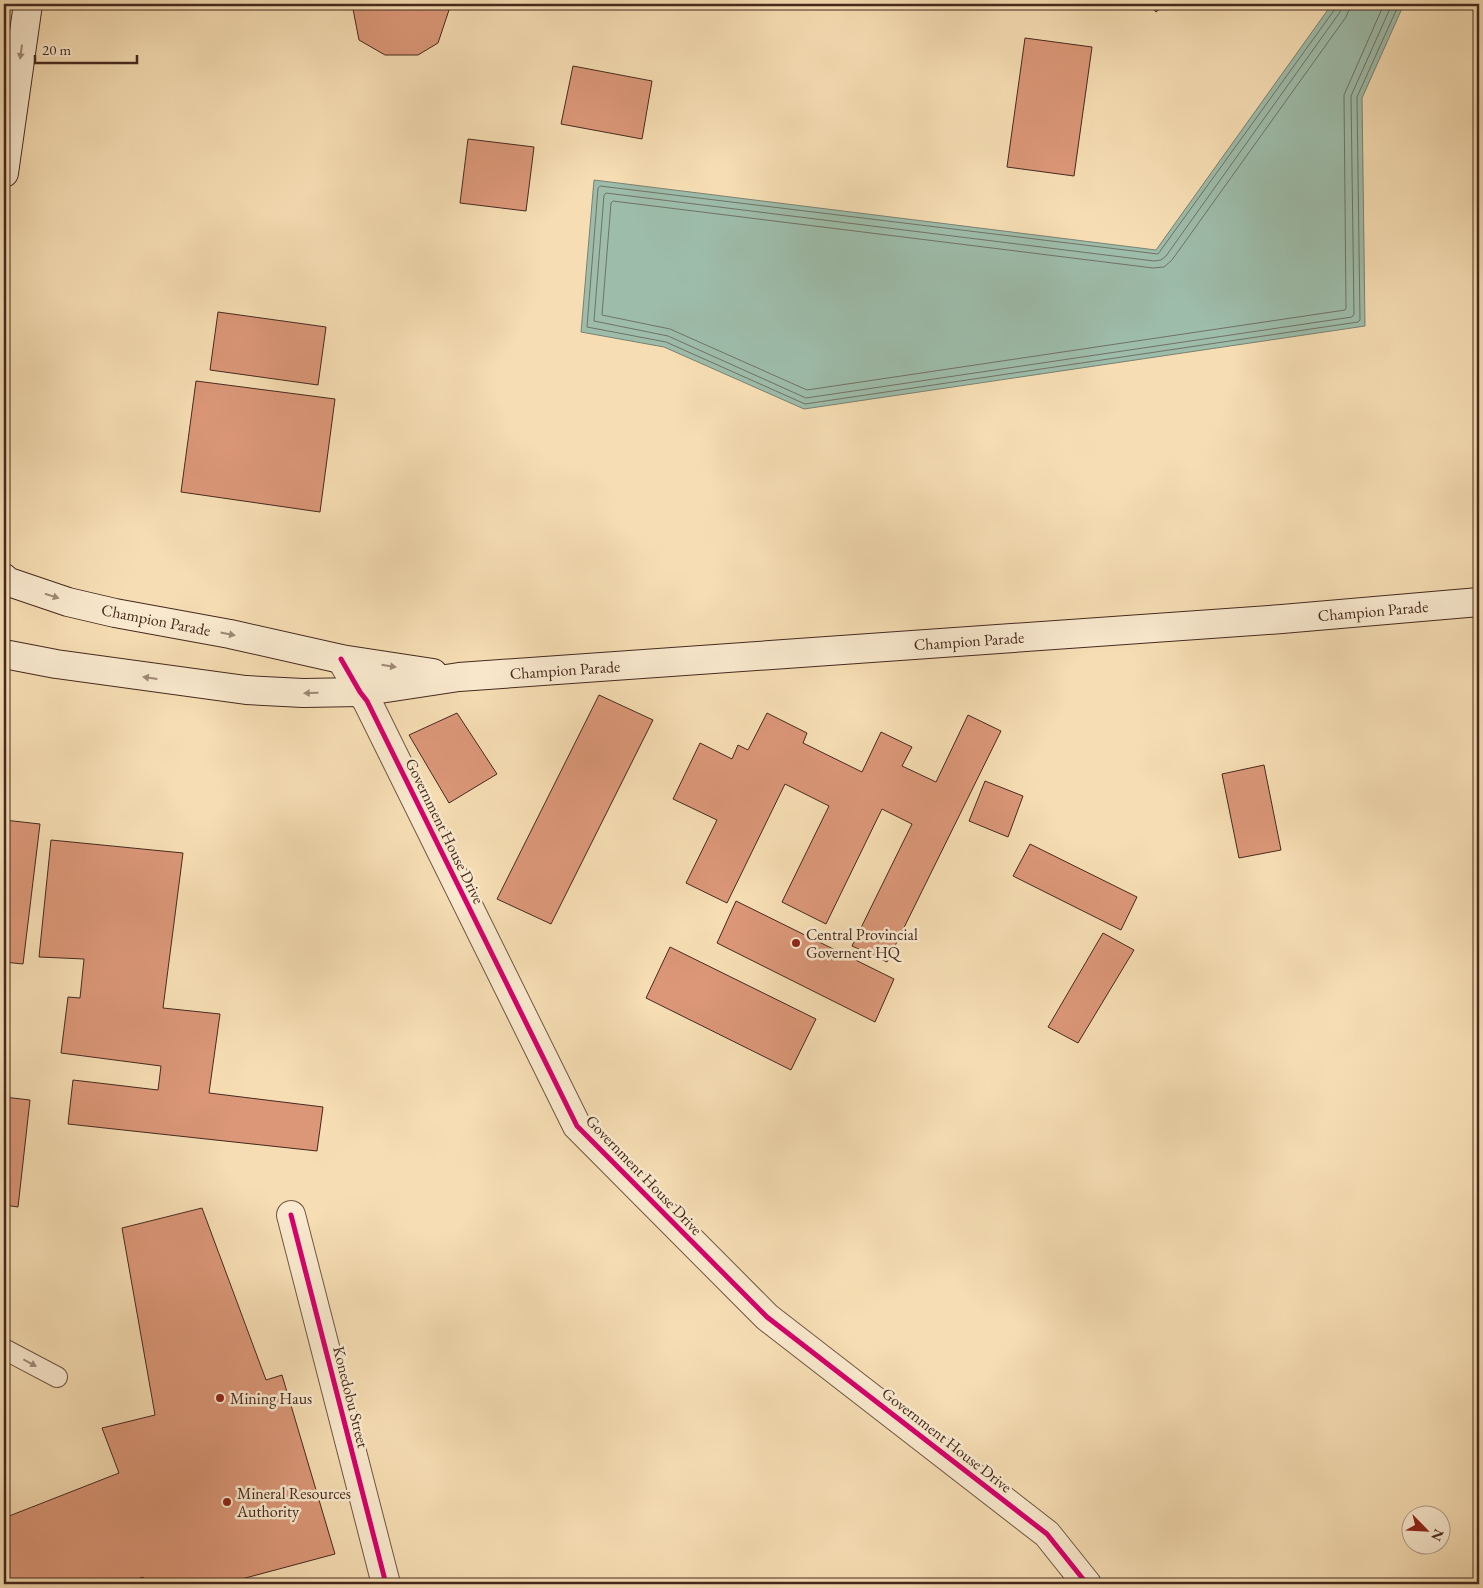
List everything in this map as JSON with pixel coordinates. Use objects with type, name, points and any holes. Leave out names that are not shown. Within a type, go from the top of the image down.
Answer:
[{"type":"main road","points":[[4,173],[28,4]]},
{"type":"main road","name":"Champion Parade","points":[[4,582],[68,602],[114,613],[230,634],[341,659],[459,677]]},
{"type":"main road","name":"Champion Parade","points":[[4,654],[104,672],[246,690],[303,693],[360,692],[459,677],[1262,620],[1479,602]]},
{"type":"main road","name":"Government House Drive","points":[[341,659],[367,701],[577,1126],[767,1317],[1047,1534],[1087,1584]]},
{"type":"main road","name":"Konedobu Street","points":[[291,1216],[386,1584]]},
{"type":"lane","points":[[4,1349],[57,1377]]},
{"type":"water","points":[[1332,4],[1404,4],[1362,98],[1365,326],[804,409],[664,347],[581,332],[594,180],[1156,250]]},
{"type":"building","points":[[352,4],[451,4],[438,43],[418,55],[385,55],[359,40]]},
{"type":"building","points":[[1149,4],[1166,4],[1156,12]]},
{"type":"building","points":[[1025,38],[1092,47],[1074,176],[1007,167]]},
{"type":"building","points":[[573,66],[652,81],[642,139],[561,124]]},
{"type":"building","points":[[468,139],[534,147],[526,211],[460,203]]},
{"type":"building","points":[[218,312],[326,327],[318,385],[210,370]]},
{"type":"building","points":[[196,381],[335,399],[320,512],[181,492]]},
{"type":"building","points":[[599,695],[653,720],[551,924],[497,899]]},
{"type":"building","points":[[457,713],[497,774],[449,803],[409,735]]},
{"type":"building","points":[[767,713],[807,733],[803,743],[862,772],[881,732],[912,747],[902,766],[936,782],[968,715],[1001,731],[887,962],[852,946],[912,824],[882,809],[826,924],[782,902],[829,806],[785,784],[727,903],[686,883],[717,820],[673,799],[700,743],[732,759],[738,745],[748,750]]},
{"type":"building","points":[[1264,765],[1281,850],[1239,858],[1222,774]]},
{"type":"building","points":[[985,781],[1023,796],[1008,837],[969,821]]},
{"type":"building","points":[[4,820],[40,824],[23,964],[4,962]]},
{"type":"building","points":[[51,840],[183,853],[163,1008],[220,1014],[209,1093],[323,1107],[317,1151],[68,1124],[73,1080],[158,1090],[161,1066],[61,1053],[68,997],[80,998],[84,959],[39,957]]},
{"type":"building","points":[[1030,844],[1137,897],[1121,930],[1013,876]]},
{"type":"building","points":[[736,901],[894,979],[875,1022],[717,943]]},
{"type":"building","points":[[1103,933],[1134,950],[1078,1043],[1048,1027]]},
{"type":"building","points":[[670,947],[816,1019],[791,1070],[646,998]]},
{"type":"building","points":[[4,1097],[30,1100],[18,1207],[4,1205]]},
{"type":"building","name":"Mining Haus","points":[[202,1208],[266,1380],[282,1375],[335,1554],[223,1584],[145,1584],[143,1577],[122,1584],[4,1584],[4,1518],[119,1473],[102,1428],[155,1415],[122,1228]]},
{"type":"cycle path","points":[[341,659],[367,701],[577,1126],[767,1317],[1047,1534],[1087,1584]]},
{"type":"cycle path","points":[[291,1215],[386,1584]]},
{"type":"place","name":"Central Provincial Governent HQ","points":[[796,943]]},
{"type":"place","name":"Mining Haus","points":[[220,1398]]},
{"type":"place","name":"Mineral Resources Authority","points":[[227,1502]]}]
